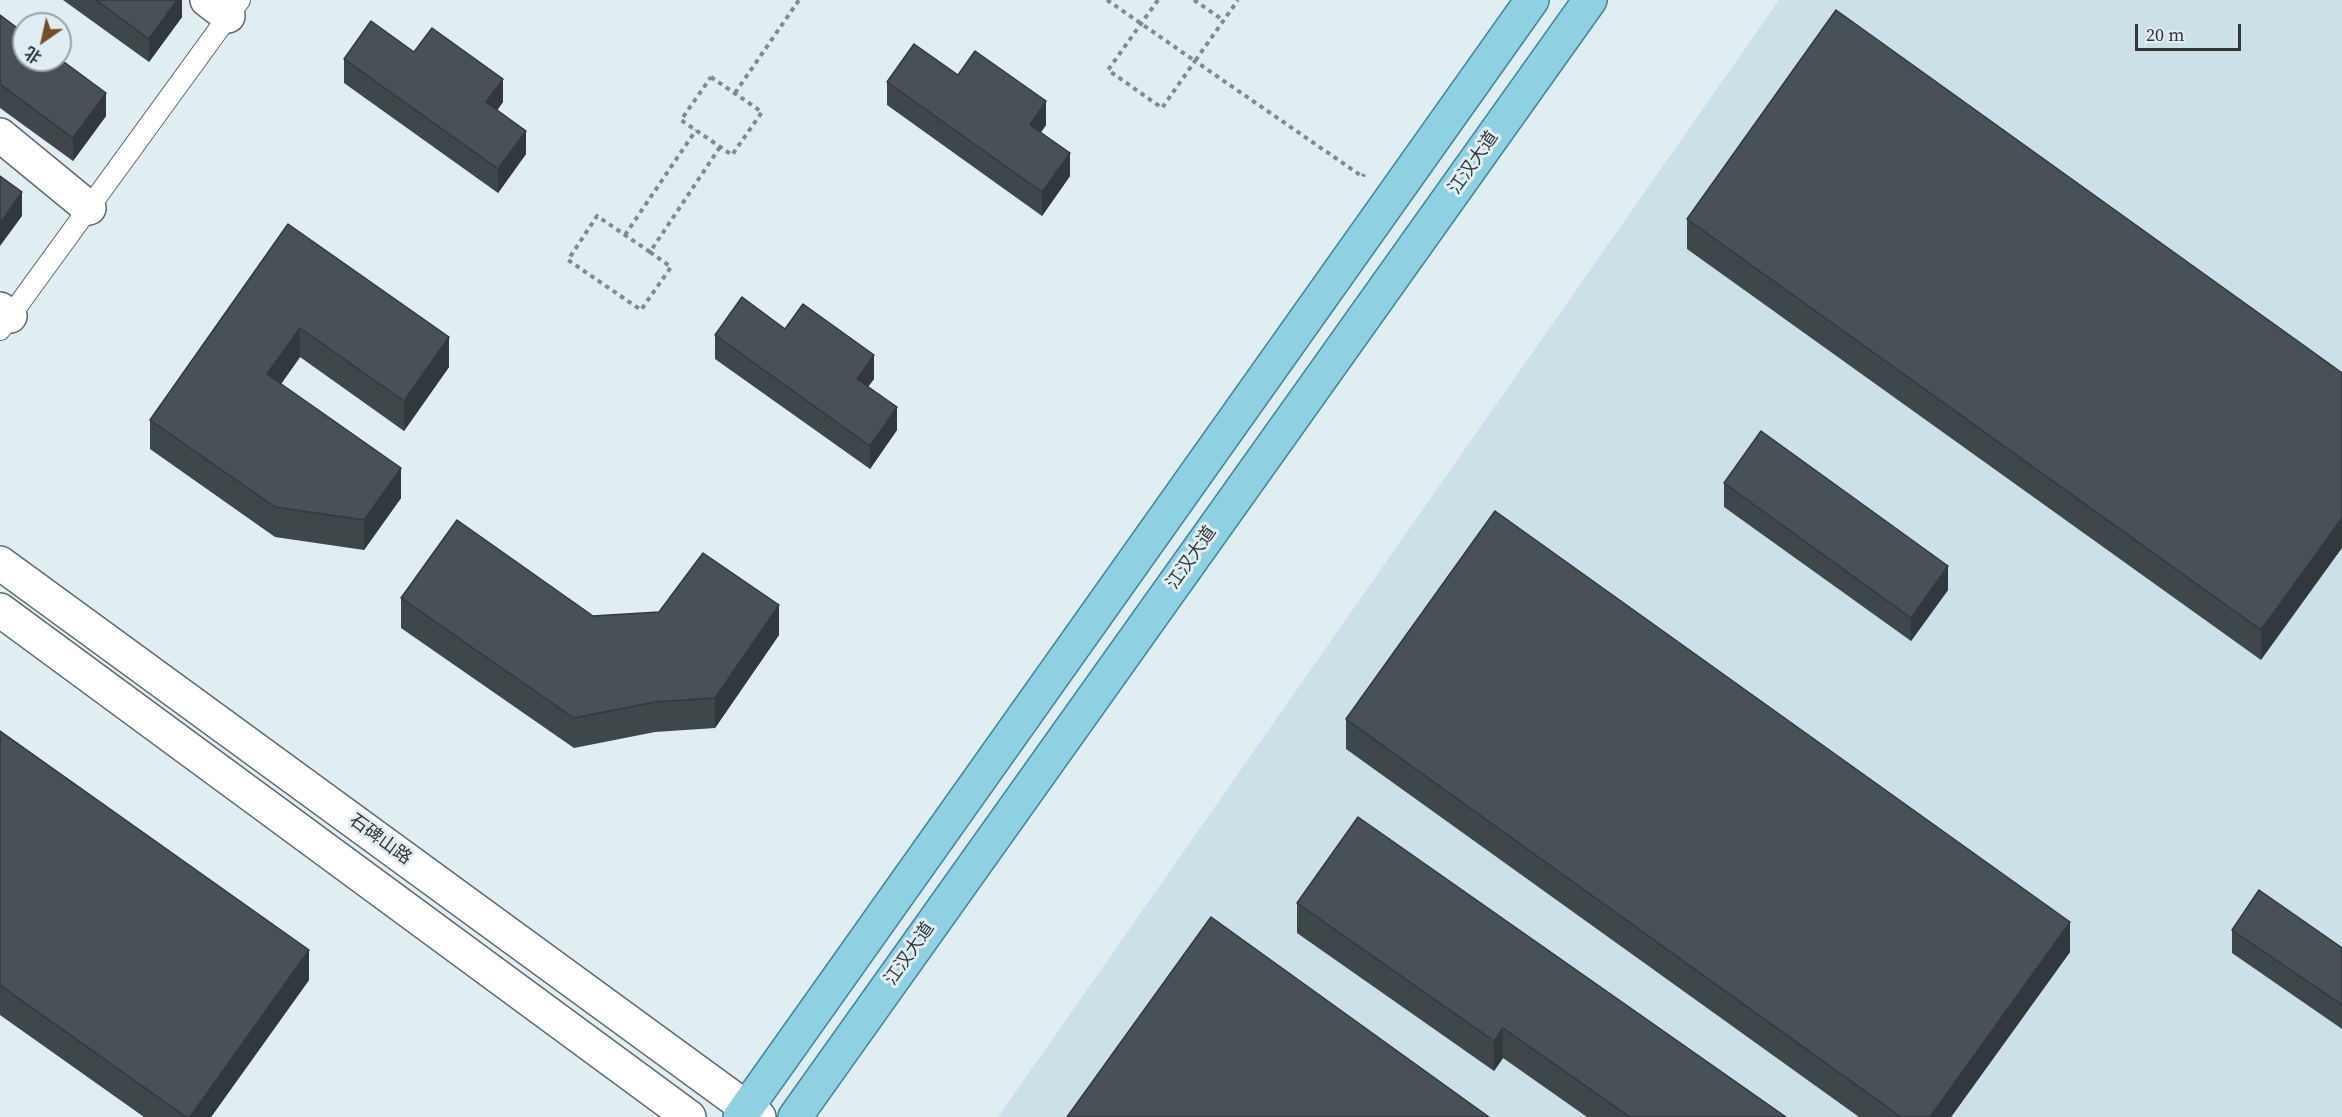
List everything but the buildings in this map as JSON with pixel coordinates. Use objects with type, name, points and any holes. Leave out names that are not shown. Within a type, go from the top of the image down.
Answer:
[{"type":"main road","points":[[748,1114],[1532,0]]},
{"type":"main road","name":"江汉大道","points":[[795,1117],[1590,0]]},
{"type":"street","points":[[0,135],[89,208]]},
{"type":"street","name":"石碑山路","points":[[0,563],[748,1114]]},
{"type":"street","points":[[0,610],[689,1117]]},
{"type":"lane","points":[[3,319],[89,208],[225,5]]},
{"type":"path","points":[[735,93],[799,0]]},
{"type":"path","points":[[1107,0],[1363,177],[1370,167]]},
{"type":"path","points":[[1158,0],[1108,70],[1162,108],[1238,0]]},
{"type":"path","points":[[1194,0],[1223,20]]},
{"type":"path","points":[[711,77],[735,93],[762,112],[732,155],[681,120],[711,77]]},
{"type":"path","points":[[625,235],[696,130]]},
{"type":"path","points":[[650,252],[720,147]]},
{"type":"path","points":[[597,216],[650,252],[671,267],[641,310],[568,260],[597,216]]},
{"type":"shaded area","points":[[1779,0],[2342,0],[2342,1117],[998,1117]]}]
